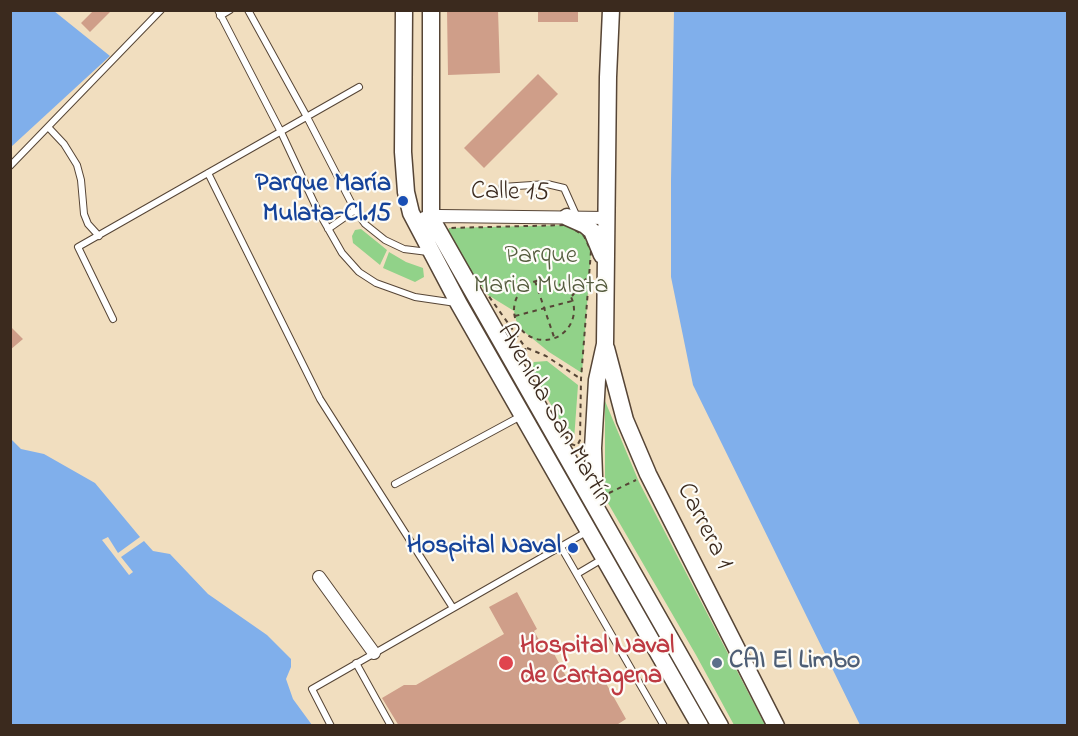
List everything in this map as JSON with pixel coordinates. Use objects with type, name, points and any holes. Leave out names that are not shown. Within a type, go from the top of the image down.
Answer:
[{"type":"main road","name":"Avenida San Martín","points":[[404,10],[404,179],[409,205],[423,220],[599,501],[720,726]]},
{"type":"main road","name":"Avenida San Martín","points":[[431,10],[423,220],[431,252],[700,726]]},
{"type":"main road","name":"Carrera 1","points":[[589,531],[599,501],[593,448],[597,380],[605,344],[611,10]]},
{"type":"main road","points":[[572,217],[592,231],[605,261]]},
{"type":"main road","name":"Carrera 1","points":[[605,344],[625,420],[648,474],[776,726]]},
{"type":"street","name":"Calle 15","points":[[423,220],[440,216],[606,218]]},
{"type":"street","points":[[319,578],[374,653]]},
{"type":"lane","points":[[10,166],[161,10]]},
{"type":"lane","points":[[230,10],[219,13],[342,253],[359,272],[376,283],[415,297],[459,304]]},
{"type":"lane","points":[[248,10],[355,210],[365,224],[385,240],[404,249],[431,252]]},
{"type":"lane","points":[[113,319],[78,247],[359,87]]},
{"type":"lane","points":[[48,128],[64,144],[77,165],[83,190],[84,214],[88,224],[99,236]]},
{"type":"lane","points":[[208,174],[320,399],[453,608]]},
{"type":"lane","points":[[502,187],[547,183],[564,188],[572,217]]},
{"type":"lane","points":[[328,229],[355,210]]},
{"type":"lane","points":[[394,484],[523,415]]},
{"type":"lane","points":[[331,726],[312,689],[589,531]]},
{"type":"lane","points":[[561,547],[664,726]]},
{"type":"lane","points":[[577,574],[604,558]]},
{"type":"lane","points":[[356,663],[391,726]]},
{"type":"path","points":[[568,225],[584,236],[591,252],[581,379],[580,440],[577,446],[571,444],[528,374],[525,347],[446,236],[449,228],[568,225]]},
{"type":"path","points":[[571,297],[589,275]]},
{"type":"path","points":[[535,281],[554,338]]},
{"type":"path","points":[[535,281],[553,281],[565,288],[571,297],[573,315],[571,322],[554,338],[542,339],[527,334],[518,324],[514,305],[524,287],[535,281]]},
{"type":"path","points":[[515,316],[573,301]]},
{"type":"path","points":[[525,347],[546,356],[581,379]]},
{"type":"path","points":[[599,501],[648,474]]},
{"type":"green space","name":"Parque Maria Mulata","points":[[568,225],[584,236],[591,251],[582,373],[549,352],[522,330],[517,324],[514,311],[488,295],[446,236],[449,228]]},
{"type":"green space","points":[[361,229],[387,250],[380,265],[353,243],[352,236],[355,230]]},
{"type":"green space","points":[[389,252],[406,262],[423,268],[424,277],[415,282],[383,268]]},
{"type":"green space","points":[[547,361],[578,385],[574,440],[570,438],[530,368],[534,362]]},
{"type":"green space","points":[[605,401],[639,482],[765,725],[734,725],[605,498]]},
{"type":"water","points":[[11,10],[54,11],[110,56],[11,147]]},
{"type":"water","points":[[674,11],[1067,11],[1067,725],[860,725],[693,385],[671,277]]},
{"type":"water","points":[[11,439],[21,449],[44,454],[95,483],[140,537],[118,553],[108,537],[102,540],[129,575],[133,572],[121,557],[144,541],[153,551],[170,554],[208,594],[267,635],[291,659],[291,667],[286,679],[293,699],[312,725],[11,725]]},
{"type":"building","points":[[94,10],[112,10],[90,32],[81,23]]},
{"type":"building","points":[[447,10],[498,10],[500,73],[448,75]]},
{"type":"building","points":[[538,10],[578,10],[578,22],[538,22]]},
{"type":"building","points":[[538,74],[558,94],[484,168],[464,148]]},
{"type":"building","points":[[10,326],[23,339],[10,350]]},
{"type":"building","name":"Hospital Naval de Cartagena","points":[[517,592],[537,629],[534,631],[544,649],[550,646],[570,684],[598,669],[626,719],[615,726],[399,726],[382,698],[404,685],[416,685],[504,634],[489,607]]},
{"type":"place","name":"Parque María Mulata-Cl.15","points":[[403,201]]},
{"type":"place","name":"Hospital Naval","points":[[573,548]]},
{"type":"place","name":"Hospital Naval de Cartagena","points":[[506,663]]},
{"type":"place","name":"CAI El Limbo","points":[[717,663]]}]
